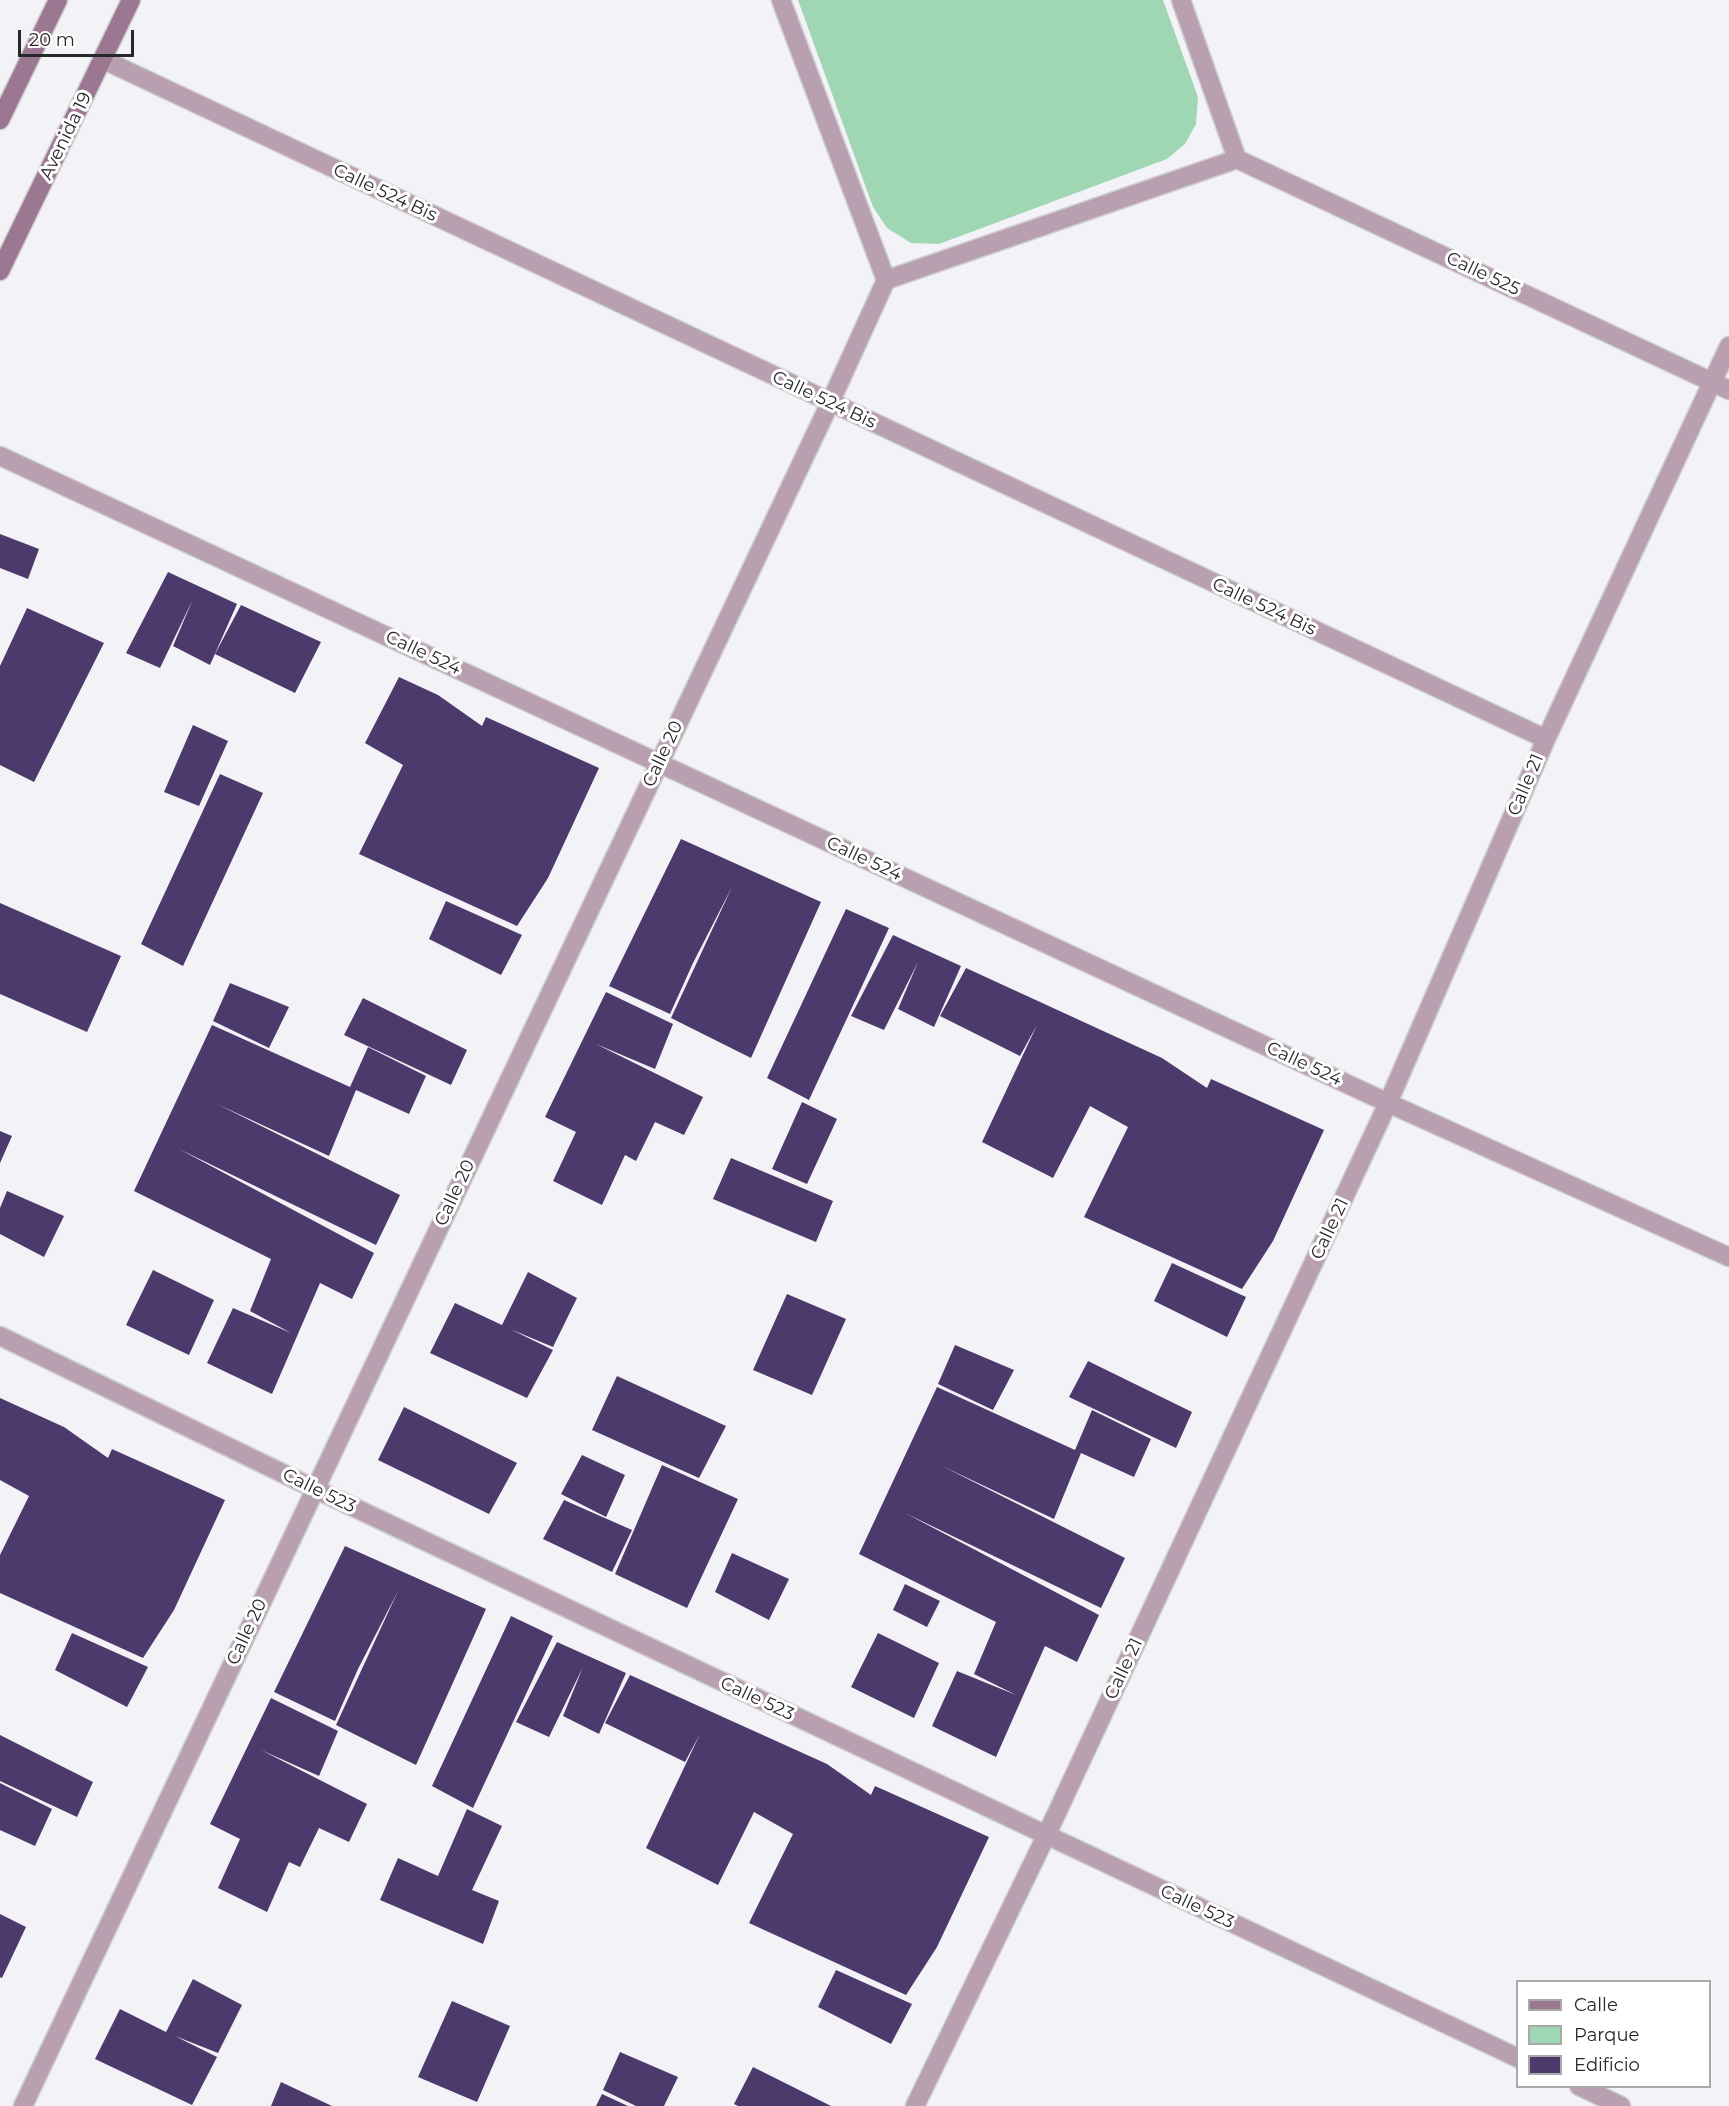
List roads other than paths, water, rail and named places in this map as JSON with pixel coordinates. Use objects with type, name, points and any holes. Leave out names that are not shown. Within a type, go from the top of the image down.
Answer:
[{"type":"main road","points":[[0,120],[58,0]]},
{"type":"main road","name":"Avenida 19","points":[[0,271],[104,60],[131,0]]},
{"type":"street","points":[[781,0],[886,280],[1237,159],[1181,0]]},
{"type":"street","name":"Calle 524 Bis","points":[[104,60],[1546,738]]},
{"type":"street","name":"Calle 525","points":[[1237,159],[1729,390]]},
{"type":"street","name":"Calle 20","points":[[23,2106],[830,403],[886,280]]},
{"type":"street","name":"Calle 21","points":[[915,2106],[1046,1836],[1388,1103],[1546,738],[1729,346]]},
{"type":"street","name":"Calle 524","points":[[0,456],[1388,1103],[1729,1257]]},
{"type":"street","name":"Calle 523","points":[[0,1336],[315,1489],[1516,2057]]},
{"type":"street","points":[[1583,2088],[1621,2106]]}]
